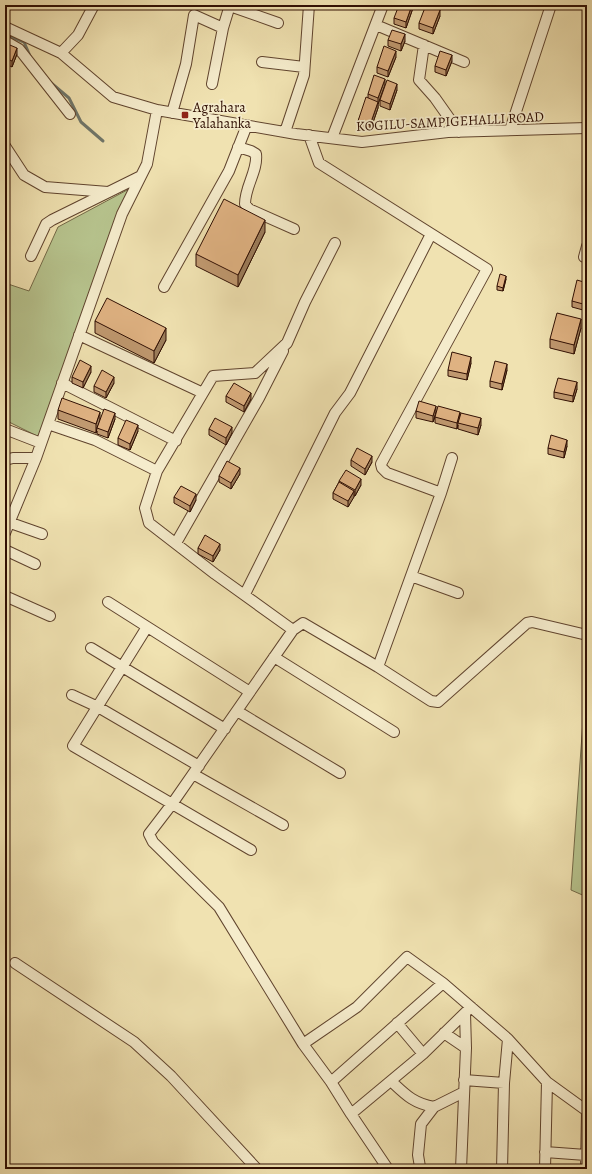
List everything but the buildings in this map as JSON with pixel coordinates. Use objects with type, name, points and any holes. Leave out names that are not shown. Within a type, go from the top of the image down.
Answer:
[{"type":"street","points":[[285,132],[304,75],[309,5]]},
{"type":"street","points":[[332,138],[383,5]]},
{"type":"street","points":[[510,130],[551,5]]},
{"type":"street","points":[[61,53],[78,35],[89,6]]},
{"type":"street","points":[[212,84],[223,28],[230,6],[278,23]]},
{"type":"street","points":[[172,113],[186,64],[194,15],[223,28]]},
{"type":"street","points":[[376,25],[464,62]]},
{"type":"street","points":[[5,28],[6,41],[19,49],[70,114]]},
{"type":"street","name":"KOGILU-SAMPIGEHALLI ROAD","points":[[5,28],[61,53],[113,97],[172,113],[285,132],[362,142],[459,132],[587,128]]},
{"type":"street","points":[[424,45],[419,80],[435,98],[459,132]]},
{"type":"street","points":[[262,62],[304,67]]},
{"type":"street","points":[[5,533],[7,522],[36,458],[122,214],[147,164],[157,110]]},
{"type":"street","points":[[164,287],[228,171],[247,125]]},
{"type":"street","points":[[309,135],[318,163],[487,270],[381,464],[382,468],[387,473],[441,493]]},
{"type":"street","points":[[5,146],[24,175],[45,187],[109,192]]},
{"type":"street","points":[[238,147],[256,154],[257,163],[245,196],[245,204],[249,209],[294,229]]},
{"type":"street","points":[[31,256],[46,224],[141,176]]},
{"type":"street","points":[[245,594],[335,413],[350,393],[431,234]]},
{"type":"street","points":[[176,543],[259,398],[287,343],[334,243]]},
{"type":"street","points":[[584,257],[587,246]]},
{"type":"street","points":[[80,334],[203,393]]},
{"type":"street","points":[[287,343],[255,373],[213,376],[157,471],[145,508],[149,523],[215,574],[245,594],[293,630]]},
{"type":"street","points":[[62,383],[176,441]]},
{"type":"street","points":[[48,424],[95,440],[157,471]]},
{"type":"street","points":[[5,429],[41,443]]},
{"type":"street","points":[[5,460],[13,458],[36,458]]},
{"type":"street","points":[[378,667],[441,493],[452,458]]},
{"type":"street","points":[[7,522],[42,534]]},
{"type":"street","points":[[5,550],[35,564]]},
{"type":"street","points":[[411,576],[458,593]]},
{"type":"street","points":[[5,596],[50,616]]},
{"type":"street","points":[[108,602],[250,692]]},
{"type":"street","points":[[388,1169],[331,1082],[303,1044],[219,907],[153,842],[149,834],[225,729],[293,630],[303,623],[378,667],[431,702],[438,702],[527,623],[532,622],[587,635]]},
{"type":"street","points":[[147,627],[73,746],[251,850]]},
{"type":"street","points":[[91,648],[225,729]]},
{"type":"street","points":[[274,657],[394,732]]},
{"type":"street","points":[[72,695],[98,707],[283,825]]},
{"type":"street","points":[[237,711],[340,773]]},
{"type":"street","points":[[303,1044],[357,1006],[407,957],[443,983],[468,1010],[508,1039],[547,1082],[587,1111],[586,1169]]},
{"type":"street","points":[[15,963],[134,1042],[171,1076],[257,1169]]},
{"type":"street","points":[[331,1082],[443,983]]},
{"type":"street","points":[[351,1114],[423,1054],[468,1010]]},
{"type":"street","points":[[461,1169],[468,1010]]},
{"type":"street","points":[[397,1023],[423,1054]]},
{"type":"street","points":[[444,1033],[466,1048]]},
{"type":"street","points":[[502,1169],[504,1083],[508,1039]]},
{"type":"street","points":[[464,1080],[504,1083]]},
{"type":"street","points":[[391,1081],[410,1098],[423,1105],[434,1107]]},
{"type":"street","points":[[545,1169],[547,1082]]},
{"type":"street","points":[[422,1169],[420,1167],[418,1155],[421,1124],[434,1107],[464,1092]]},
{"type":"street","points":[[545,1152],[586,1155]]},
{"type":"green space","points":[[129,189],[39,437],[5,420],[5,283],[29,291],[58,227]]},
{"type":"green space","points":[[587,664],[587,897],[571,890]]},
{"type":"waterway","points":[[7,35],[24,42],[30,56]]},
{"type":"waterway","points":[[50,82],[69,98],[81,122],[103,141]]},
{"type":"place","name":"Agrahara Yalahanka","points":[[185,115]]}]
